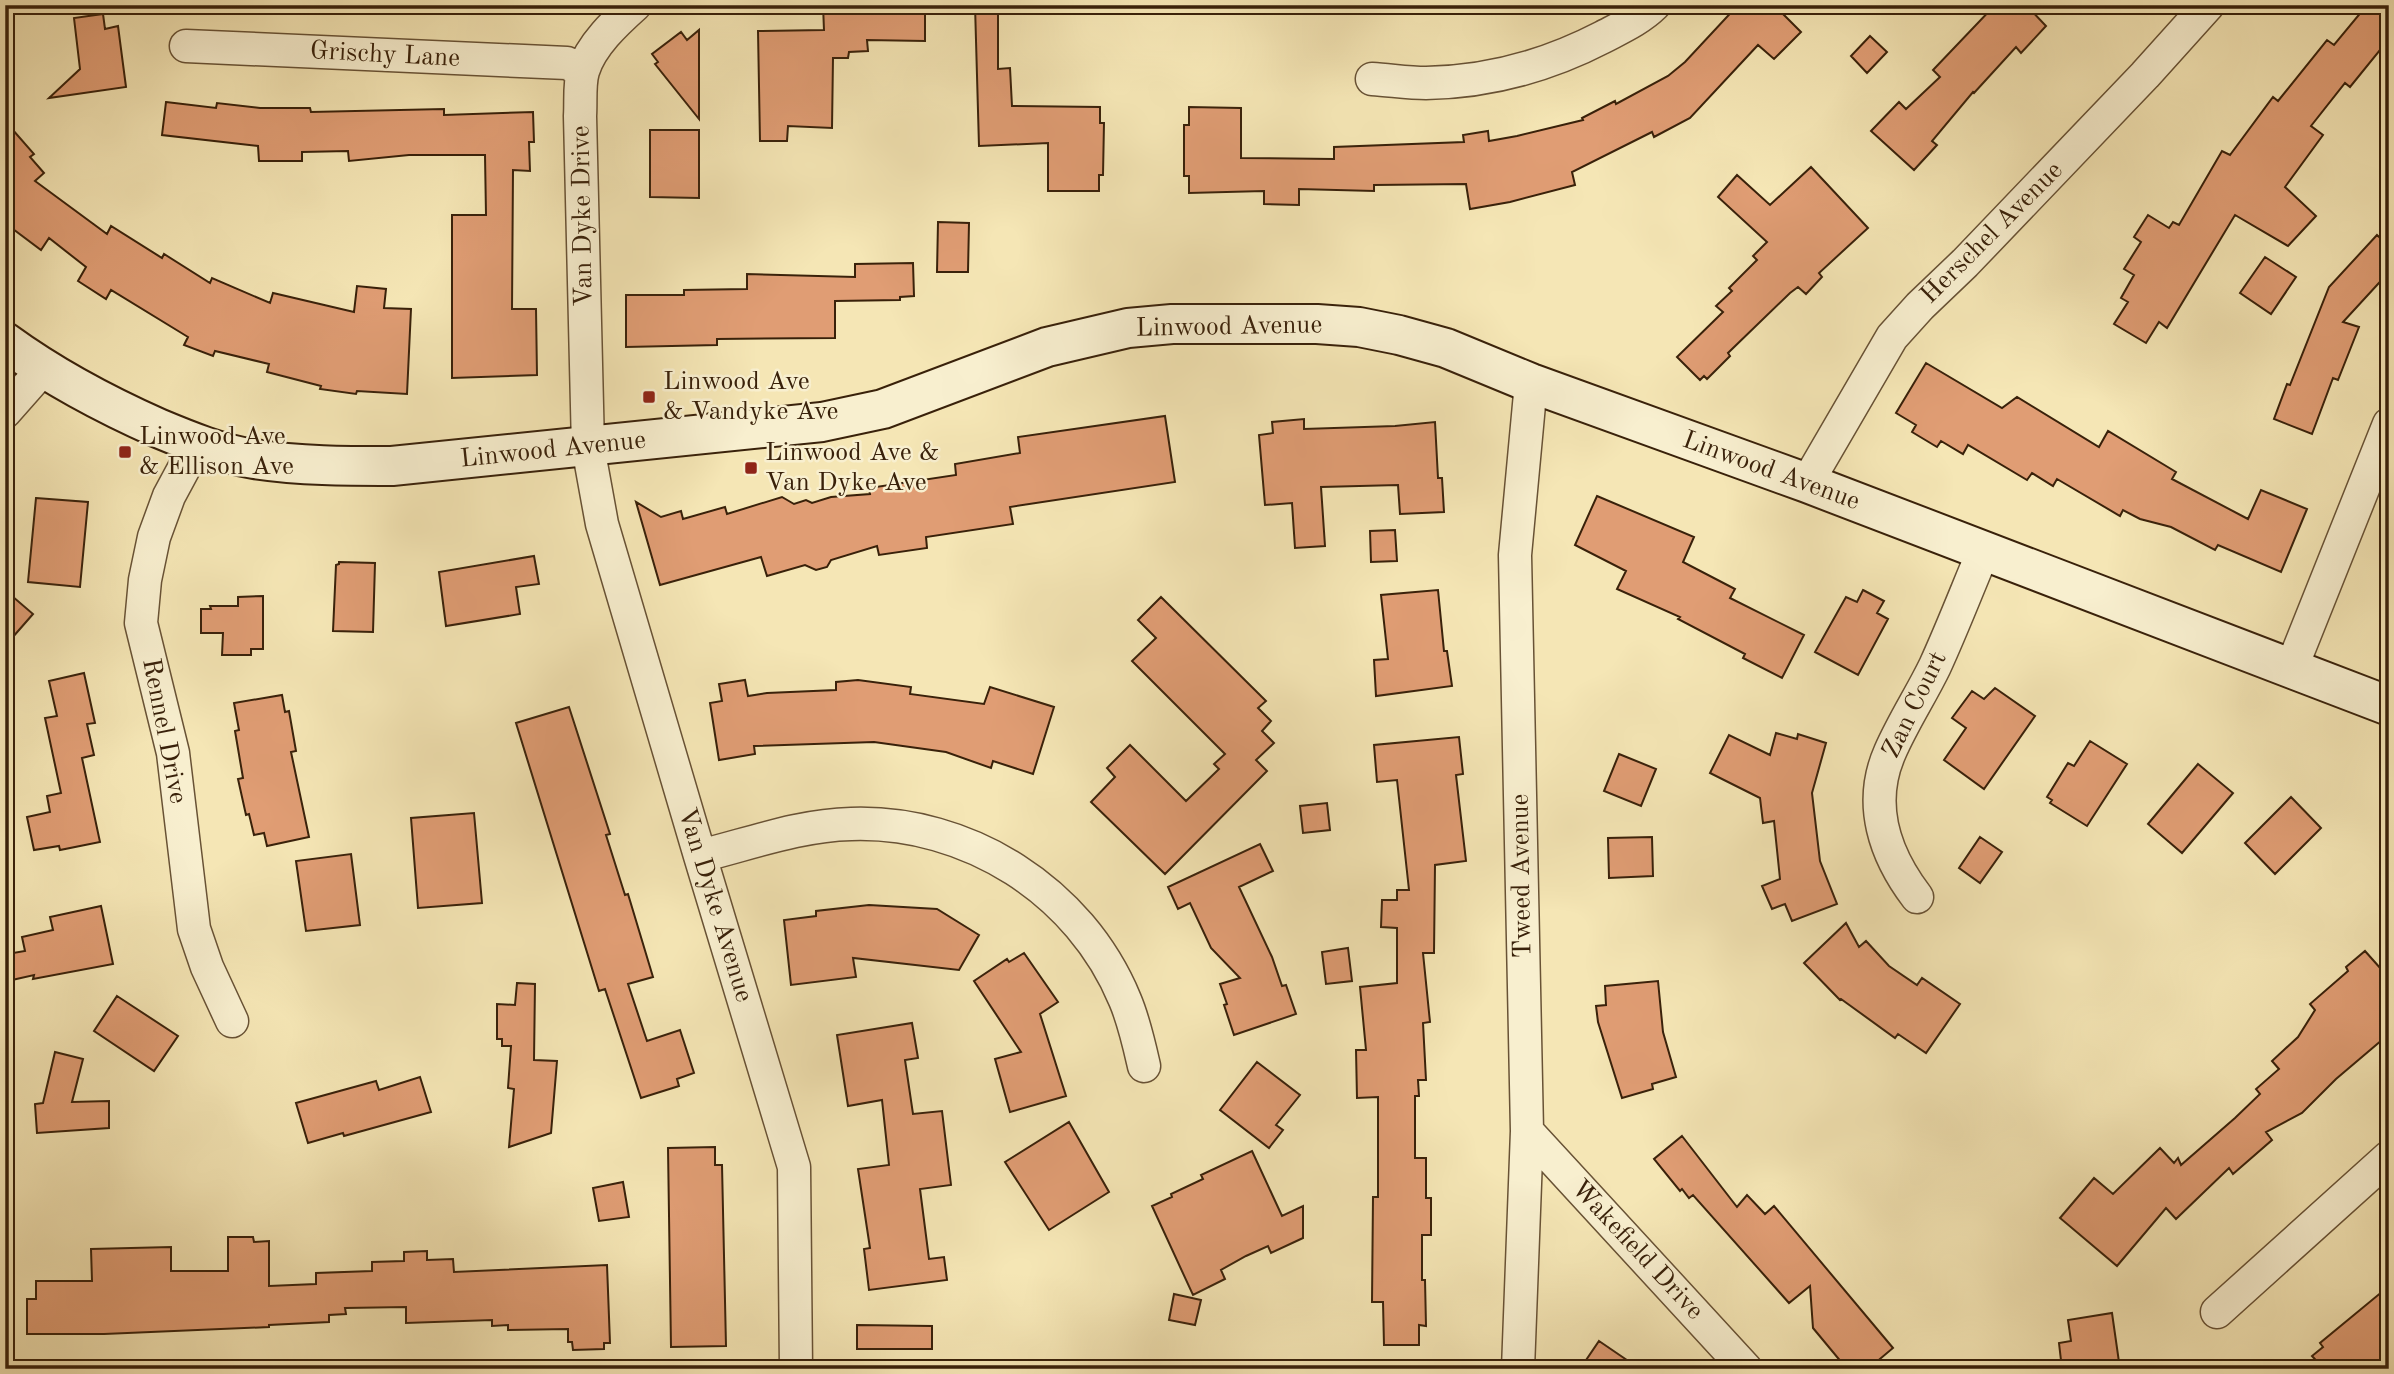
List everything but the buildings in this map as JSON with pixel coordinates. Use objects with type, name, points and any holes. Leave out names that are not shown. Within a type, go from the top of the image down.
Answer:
[{"type":"main road","name":"Linwood Avenue","points":[[5,342],[43,369],[118,410],[197,444],[252,458],[322,467],[392,466],[822,422],[883,409],[1047,347],[1128,328],[1172,324],[1317,324],[1359,327],[1446,348],[1531,383],[1807,483],[2389,706]]},
{"type":"street","name":"Van Dyke Drive","points":[[588,447],[580,116],[583,71],[597,46],[635,5]]},
{"type":"street","points":[[1372,79],[1426,83],[1482,78],[1523,69],[1576,51],[1626,25],[1654,5]]},
{"type":"street","name":"Herschel Avenue","points":[[1807,483],[1892,337],[2119,103],[2208,5]]},
{"type":"street","name":"Grischy Lane","points":[[186,46],[567,63],[583,71]]},
{"type":"street","points":[[5,412],[43,369]]},
{"type":"street","name":"Tweed Avenue","points":[[1518,1369],[1527,1131],[1516,555],[1531,383]]},
{"type":"street","points":[[2291,669],[2389,424]]},
{"type":"street","name":"Rennel Drive","points":[[197,444],[169,496],[154,537],[145,580],[141,624],[173,753],[194,929],[207,967],[232,1021]]},
{"type":"street","name":"Van Dyke Avenue","points":[[588,447],[602,524],[794,1167],[796,1369]]},
{"type":"street","name":"Zan Court","points":[[1917,897],[1900,874],[1880,821],[1880,792],[1885,764],[1935,666],[1983,552]]},
{"type":"street","points":[[700,856],[810,828],[851,824],[906,827],[947,837],[985,852],[1018,870],[1054,898],[1083,928],[1107,962],[1125,1000],[1144,1066]]},
{"type":"street","name":"Wakefield Drive","points":[[1527,1131],[1746,1369]]},
{"type":"street","points":[[2217,1312],[2389,1157]]},
{"type":"place","name":"Linwood Ave & Vandyke Ave","points":[[649,397]]},
{"type":"place","name":"Linwood Ave & Ellison Ave","points":[[125,452]]},
{"type":"place","name":"Linwood Ave & Van Dyke Ave","points":[[751,468]]}]
